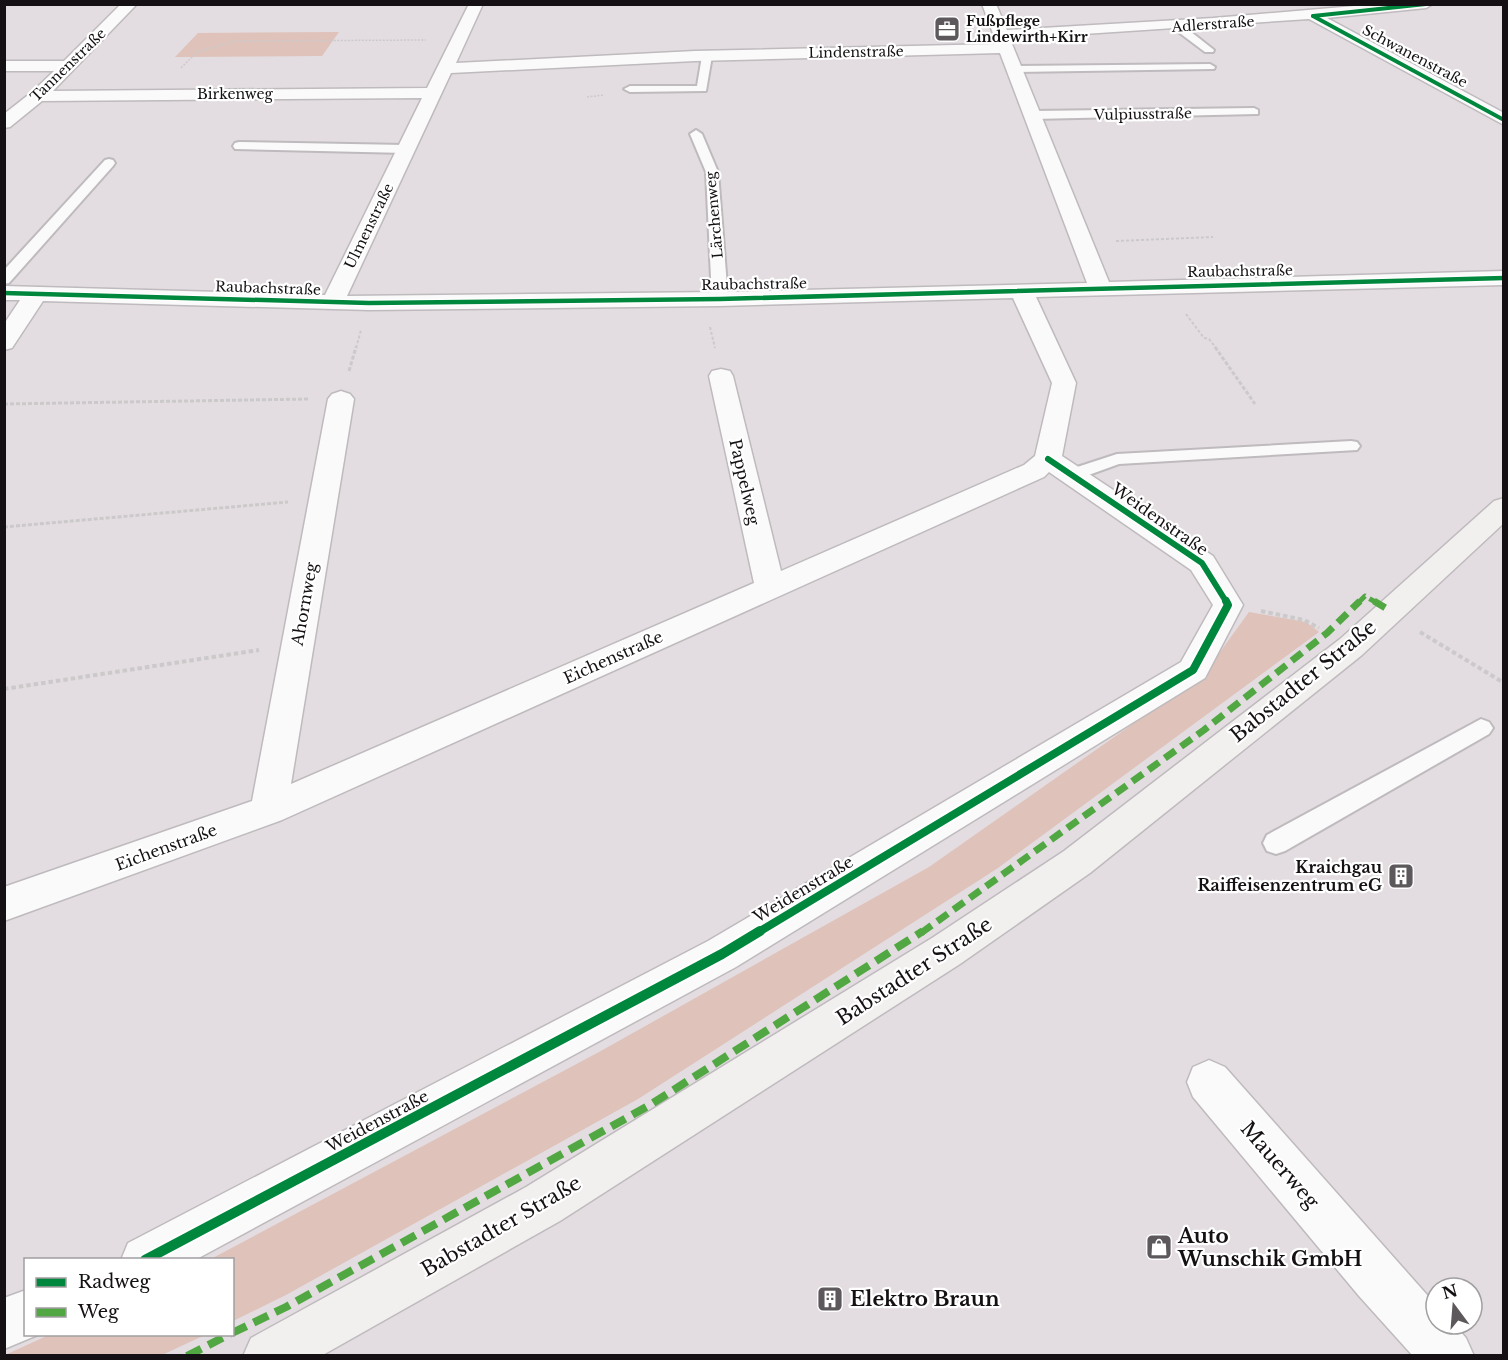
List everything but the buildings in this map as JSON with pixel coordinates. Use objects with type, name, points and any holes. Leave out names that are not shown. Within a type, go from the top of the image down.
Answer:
[{"type":"street","name":"Tannenstraße","points":[[4,123],[38,96],[130,4]]},
{"type":"street","name":"Ulmenstraße","points":[[332,303],[476,4]]},
{"type":"street","points":[[989,4],[1100,288]]},
{"type":"street","name":"Adlerstraße","points":[[1003,42],[1313,16],[1426,4]]},
{"type":"street","name":"Schwanenstraße","points":[[1313,16],[1503,120]]},
{"type":"street","name":"Lindenstraße","points":[[446,68],[1003,42]]},
{"type":"street","points":[[4,66],[68,66]]},
{"type":"street","name":"Birkenweg","points":[[38,96],[432,93]]},
{"type":"street","points":[[1486,109],[1503,108]]},
{"type":"street","name":"Raubachstraße","points":[[4,293],[369,303],[712,299],[1503,278]]},
{"type":"street","points":[[1022,292],[1064,384],[1060,467]]},
{"type":"street","points":[[4,343],[35,295]]},
{"type":"street","name":"Pappelweg","points":[[721,376],[770,588]]},
{"type":"street","name":"Ahornweg","points":[[269,810],[296,644],[341,399]]},
{"type":"street","name":"Eichenstraße","points":[[4,904],[269,810],[1034,471],[1060,467]]},
{"type":"street","name":"Weidenstraße","points":[[149,1258],[722,954],[1193,670],[1228,605],[1202,563],[1060,467]]},
{"type":"street","name":"Babstadter Straße","points":[[269,1356],[543,1204],[946,951],[1077,862],[1351,647],[1503,507]]},
{"type":"street","name":"Mauerweg","points":[[1209,1082],[1377,1278],[1448,1356]]},
{"type":"street","points":[[4,1324],[24,1316]]},
{"type":"lane","points":[[1177,26],[1209,50]]},
{"type":"lane","points":[[630,89],[702,89],[707,56]]},
{"type":"lane","points":[[1014,69],[1210,66]]},
{"type":"lane","name":"Vulpiusstraße","points":[[1033,115],[1254,112]]},
{"type":"lane","name":"Lärchenweg","points":[[696,134],[712,172],[712,299]]},
{"type":"lane","points":[[239,146],[406,149]]},
{"type":"lane","points":[[4,280],[109,163]]},
{"type":"lane","name":"Weidenstraße","points":[[1060,467],[1117,459],[1351,446]]},
{"type":"lane","points":[[1276,843],[1481,728]]},
{"type":"path","points":[[156,95],[196,52],[235,41],[459,40]]},
{"type":"path","points":[[1082,242],[1213,237]]},
{"type":"path","points":[[1167,286],[1204,338],[1209,339],[1255,404]]},
{"type":"path","points":[[712,299],[721,376]]},
{"type":"path","points":[[4,404],[341,399],[369,303]]},
{"type":"path","points":[[4,527],[323,498]]},
{"type":"path","points":[[1228,605],[1304,620],[1351,647]]},
{"type":"path","points":[[1389,610],[1403,622],[1503,683]]},
{"type":"path","points":[[4,689],[296,644]]},
{"type":"shaded area","points":[[339,32],[322,56],[175,57],[198,33]]},
{"type":"shaded area","points":[[1249,612],[1306,622],[1319,632],[998,868],[638,1099],[286,1295],[234,1321],[234,1258],[213,1258],[599,1052],[929,867],[1204,674]]},
{"type":"shaded area","points":[[47,1336],[203,1336],[162,1355],[5,1355]]},
{"type":"marked path","points":[[234,1332],[286,1307],[650,1105],[925,930],[1204,730],[1327,633],[1365,596],[1389,610]]},
{"type":"marked path","points":[[187,1356],[226,1336]]},
{"type":"cycle path","points":[[1313,16],[1426,4]]},
{"type":"cycle path","points":[[1313,16],[1504,120]]},
{"type":"cycle path","points":[[4,293],[369,303],[720,299],[1504,278]]},
{"type":"cycle path","points":[[149,1258],[722,954],[1193,670],[1228,605],[1202,563],[1048,459]]},
{"type":"place","name":"Fußpflege Lindewirth+Kirr","points":[[947,29]]},
{"type":"place","name":"Kraichgau Raiffeisenzentrum eG","points":[[1401,876]]},
{"type":"place","name":"Auto Wunschik GmbH","points":[[1159,1247]]},
{"type":"place","name":"Elektro Braun","points":[[830,1299]]}]
